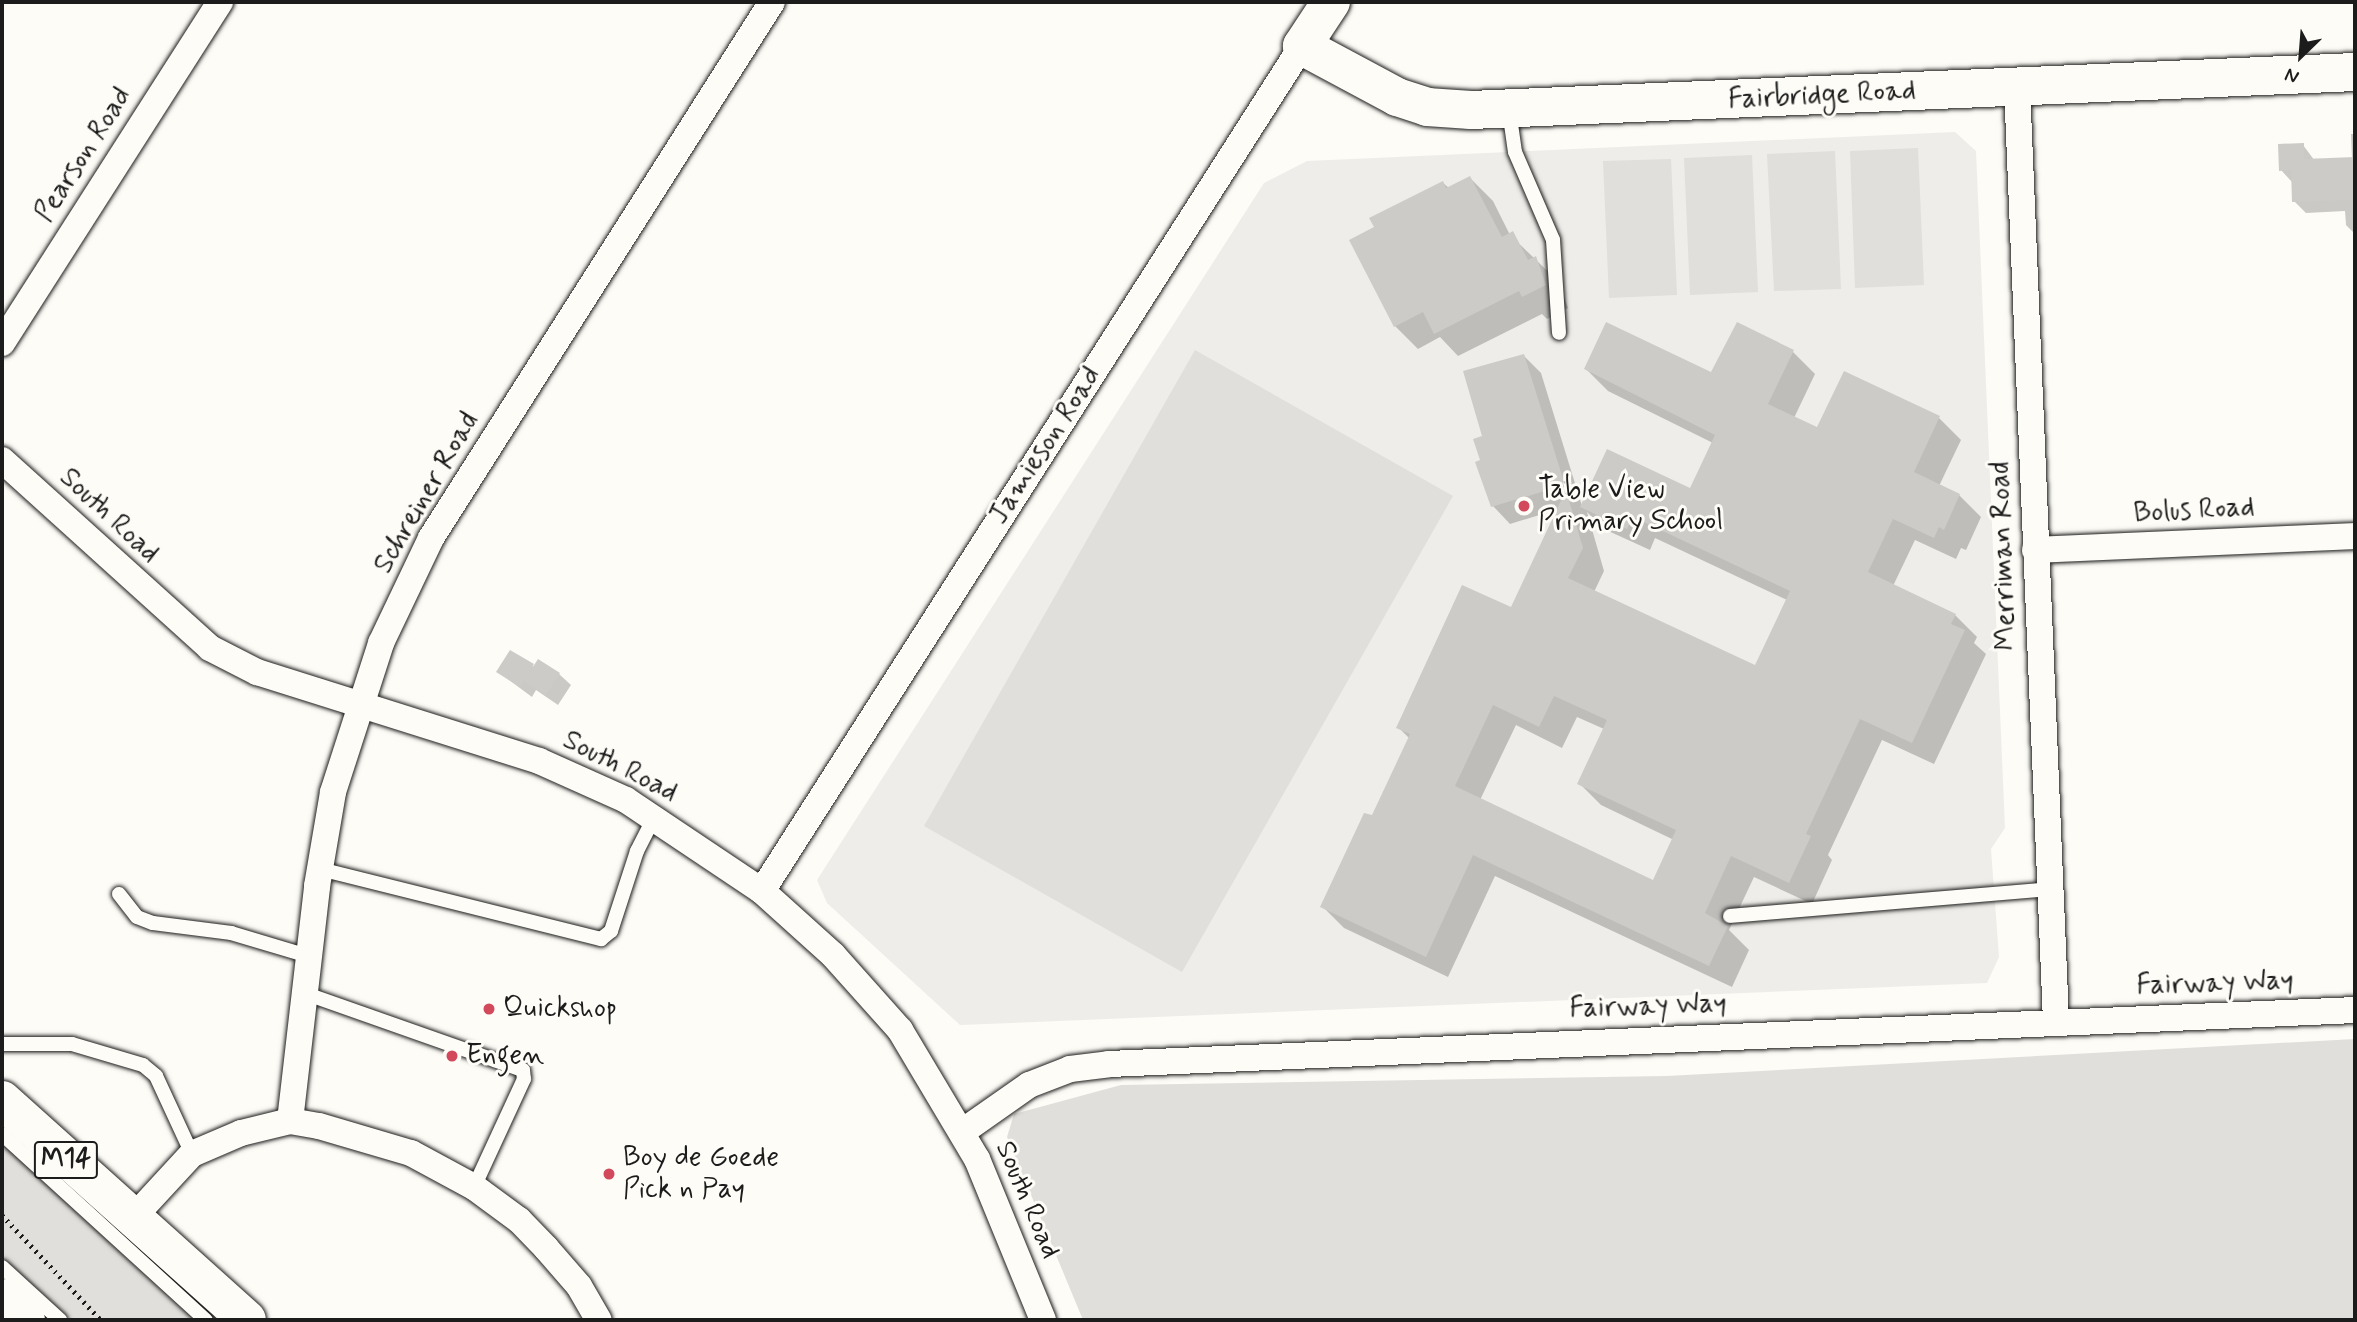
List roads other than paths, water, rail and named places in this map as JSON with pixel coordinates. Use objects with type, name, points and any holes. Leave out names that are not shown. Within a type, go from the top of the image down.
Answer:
[{"type":"street","name":"Pearson Road","points":[[2,343],[220,2]]},
{"type":"street","name":"Schreiner Road","points":[[290,1121],[303,993],[334,792],[381,643],[431,538],[772,2]]},
{"type":"street","name":"Jamieson Road","points":[[762,891],[1331,2]]},
{"type":"street","name":"Fairbridge Road","points":[[1302,46],[1361,81],[1427,107],[1509,110],[2355,72]]},
{"type":"street","name":"Merriman Road","points":[[2017,87],[2056,1022]]},
{"type":"street","name":"South Road","points":[[2,460],[210,648],[257,672],[360,706],[398,714],[539,761],[654,817],[762,891],[833,955],[900,1030],[962,1132],[1043,1320]]},
{"type":"street","name":"Bolus Road","points":[[2035,550],[2355,536]]},
{"type":"street","name":"Fairway Way","points":[[962,1132],[1029,1085],[1070,1069],[1109,1064],[2355,1010]]},
{"type":"street","name":"M14","points":[[2,1100],[131,1220],[247,1320]]},
{"type":"street","points":[[131,1220],[192,1154],[241,1132],[290,1121],[375,1139],[474,1187],[519,1220],[579,1286],[599,1320]]},
{"type":"street","points":[[2,1298],[26,1320]]},
{"type":"lane","points":[[1509,110],[1513,147],[1553,240],[1559,333]]},
{"type":"lane","points":[[320,869],[601,939],[611,931],[637,850],[654,817]]},
{"type":"lane","points":[[1730,916],[2049,889]]},
{"type":"lane","points":[[119,894],[131,912],[153,923],[246,936],[308,956]]},
{"type":"lane","points":[[303,993],[523,1070],[524,1079],[474,1187]]},
{"type":"lane","points":[[2,1045],[72,1044],[143,1065],[156,1076],[192,1154]]},
{"type":"lane","points":[[2,1134],[206,1320]]},
{"type":"lane","points":[[2,1267],[60,1320]]},
{"type":"place","name":"Table View Primary School","points":[[1524,506]]},
{"type":"place","name":"Quickshop","points":[[489,1009]]},
{"type":"place","name":"Engen","points":[[452,1056]]},
{"type":"place","name":"Boy de Goede Pick n Pay","points":[[609,1174]]}]
